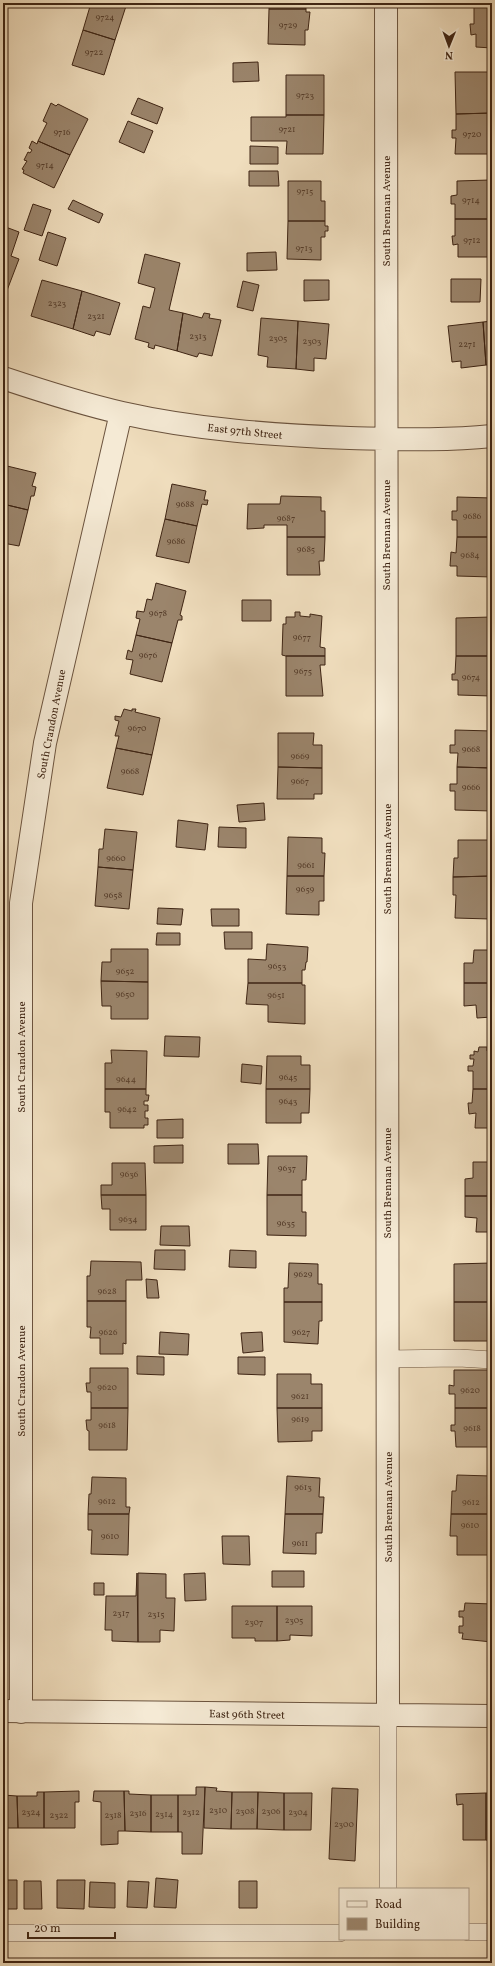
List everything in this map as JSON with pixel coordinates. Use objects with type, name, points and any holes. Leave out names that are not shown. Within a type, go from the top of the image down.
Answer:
[{"type":"street","name":"South Brennan Avenue","points":[[386,3],[388,1716]]},
{"type":"street","name":"East 97th Street","points":[[3,378],[121,413],[230,430],[301,436],[386,440],[492,436]]},
{"type":"street","name":"South Crandon Avenue","points":[[12,1712],[21,903],[45,743],[121,413]]},
{"type":"street","name":"East 96th Street","points":[[12,1712],[492,1716]]},
{"type":"lane","points":[[388,1359],[492,1360]]},
{"type":"lane","points":[[388,1716],[388,1888]]},
{"type":"lane","points":[[3,1933],[339,1932]]},
{"type":"lane","points":[[469,1932],[492,1932]]},
{"type":"building","points":[[91,3],[127,3],[115,40],[83,30]]},
{"type":"building","points":[[269,3],[306,3],[306,9],[269,9]]},
{"type":"building","points":[[474,3],[492,3],[492,7],[474,7]]},
{"type":"building","points":[[474,7],[492,7],[492,48],[476,47],[476,34],[471,35],[470,24],[474,24]]},
{"type":"building","points":[[269,9],[306,9],[306,12],[310,12],[308,30],[305,30],[305,45],[268,44]]},
{"type":"building","points":[[83,30],[115,40],[104,75],[72,65]]},
{"type":"building","points":[[258,62],[259,81],[233,82],[233,63]]},
{"type":"building","points":[[455,72],[492,72],[492,113],[456,114]]},
{"type":"building","points":[[286,75],[324,75],[324,115],[286,115]]},
{"type":"building","points":[[138,98],[163,108],[157,124],[131,114]]},
{"type":"building","points":[[51,103],[56,106],[58,104],[88,119],[70,155],[38,141],[47,123],[43,121]]},
{"type":"building","points":[[492,113],[492,154],[455,154],[456,138],[452,138],[452,130],[456,130],[456,114]]},
{"type":"building","points":[[286,115],[324,115],[323,154],[286,154],[287,141],[251,141],[251,117],[286,117]]},
{"type":"building","points":[[128,121],[153,131],[144,153],[119,142]]},
{"type":"building","points":[[32,141],[37,144],[38,141],[70,155],[54,188],[23,173],[24,170],[22,169],[27,161],[24,160],[28,152],[30,153],[32,150],[29,148]]},
{"type":"building","points":[[250,146],[278,147],[278,164],[250,164]]},
{"type":"building","points":[[249,171],[278,171],[279,186],[249,186]]},
{"type":"building","points":[[490,180],[491,219],[455,219],[455,204],[451,204],[451,196],[457,195],[457,181]]},
{"type":"building","points":[[288,181],[321,181],[321,201],[325,201],[325,221],[288,221]]},
{"type":"building","points":[[73,200],[103,214],[99,223],[68,209]]},
{"type":"building","points":[[33,204],[51,210],[42,236],[24,230]]},
{"type":"building","points":[[455,219],[491,219],[492,257],[458,257],[458,244],[453,245],[452,236],[455,236]]},
{"type":"building","points":[[288,221],[325,221],[325,226],[328,226],[328,231],[325,231],[325,237],[321,237],[321,260],[287,259]]},
{"type":"building","points":[[3,226],[19,232],[11,256],[19,259],[6,293],[3,292]]},
{"type":"building","points":[[48,232],[66,238],[57,266],[39,260]]},
{"type":"building","points":[[276,252],[277,270],[247,271],[247,253]]},
{"type":"building","points":[[145,254],[180,263],[169,310],[183,313],[177,351],[155,345],[154,349],[148,347],[149,343],[135,339],[143,306],[150,308],[155,288],[138,283]]},
{"type":"building","points":[[451,279],[481,279],[480,302],[451,302]]},
{"type":"building","points":[[42,280],[82,291],[73,329],[31,316]]},
{"type":"building","points":[[304,280],[329,280],[329,300],[304,301]]},
{"type":"building","points":[[243,281],[259,285],[253,311],[237,307]]},
{"type":"building","points":[[82,291],[120,303],[110,335],[96,331],[94,336],[73,329]]},
{"type":"building","points":[[183,313],[202,318],[204,313],[210,314],[209,318],[221,320],[212,356],[199,353],[197,357],[177,351]]},
{"type":"building","points":[[261,318],[298,321],[296,369],[267,367],[268,357],[258,355]]},
{"type":"building","points":[[298,321],[329,324],[326,359],[314,358],[314,371],[296,369]]},
{"type":"building","points":[[492,321],[492,365],[486,365],[483,322]]},
{"type":"building","points":[[483,322],[486,365],[461,368],[461,361],[452,362],[448,326]]},
{"type":"building","points":[[3,465],[36,473],[32,486],[36,487],[34,496],[31,496],[28,510],[3,504]]},
{"type":"building","points":[[172,484],[206,491],[204,500],[208,500],[207,505],[202,504],[197,526],[165,519]]},
{"type":"building","points":[[281,496],[321,497],[321,511],[325,511],[325,537],[287,537],[287,525],[264,525],[264,528],[247,529],[248,504],[280,504]]},
{"type":"building","points":[[457,497],[492,498],[490,537],[457,537],[457,520],[452,520],[452,511],[457,511]]},
{"type":"building","points":[[3,504],[28,510],[19,546],[3,543]]},
{"type":"building","points":[[165,519],[197,526],[189,563],[156,556]]},
{"type":"building","points":[[287,537],[325,537],[324,561],[319,561],[320,575],[287,575]]},
{"type":"building","points":[[457,537],[490,537],[492,577],[457,576],[457,566],[450,566],[451,552],[456,553]]},
{"type":"building","points":[[156,583],[186,591],[180,615],[182,616],[182,620],[178,620],[172,643],[136,635],[140,619],[136,618],[137,611],[144,612],[147,599],[152,600]]},
{"type":"building","points":[[242,600],[271,600],[271,621],[242,621]]},
{"type":"building","points":[[295,612],[300,612],[300,616],[310,617],[310,614],[322,616],[320,647],[325,648],[325,656],[282,655],[283,624],[286,624],[286,617],[295,617]]},
{"type":"building","points":[[491,617],[491,656],[456,656],[456,618]]},
{"type":"building","points":[[136,635],[172,643],[162,682],[130,674],[133,660],[126,659],[128,650],[132,652]]},
{"type":"building","points":[[286,656],[325,656],[325,665],[320,665],[323,696],[286,696]]},
{"type":"building","points":[[456,656],[491,656],[491,696],[458,695],[458,680],[452,680],[452,674],[455,674]]},
{"type":"building","points":[[124,709],[132,711],[132,709],[136,709],[135,712],[160,718],[152,755],[116,748],[119,736],[115,736],[119,721],[115,720],[115,716],[121,717]]},
{"type":"building","points":[[455,730],[492,731],[492,768],[457,767],[458,753],[450,753],[450,745],[455,745]]},
{"type":"building","points":[[278,733],[314,733],[313,745],[322,745],[322,768],[278,767]]},
{"type":"building","points":[[116,748],[152,755],[143,795],[107,788]]},
{"type":"building","points":[[278,767],[322,768],[322,794],[314,794],[314,799],[277,799]]},
{"type":"building","points":[[457,767],[492,768],[492,811],[455,810],[455,791],[450,791],[450,784],[457,784]]},
{"type":"building","points":[[264,803],[265,820],[239,822],[237,805]]},
{"type":"building","points":[[178,820],[208,824],[205,850],[176,847]]},
{"type":"building","points":[[219,827],[246,828],[246,848],[218,847]]},
{"type":"building","points":[[105,829],[137,832],[133,870],[98,867],[99,849],[103,849]]},
{"type":"building","points":[[288,837],[322,838],[322,853],[325,853],[324,876],[287,876]]},
{"type":"building","points":[[458,840],[492,840],[491,876],[453,877],[454,858],[458,858]]},
{"type":"building","points":[[98,867],[133,870],[129,909],[95,906]]},
{"type":"building","points":[[287,876],[324,876],[324,901],[319,901],[319,915],[286,914]]},
{"type":"building","points":[[491,876],[490,919],[455,918],[456,895],[453,895],[453,877]]},
{"type":"building","points":[[158,908],[183,909],[181,925],[157,924]]},
{"type":"building","points":[[211,909],[239,909],[239,926],[212,926]]},
{"type":"building","points":[[224,932],[252,932],[252,949],[225,949]]},
{"type":"building","points":[[157,933],[180,933],[180,945],[156,945]]},
{"type":"building","points":[[267,944],[308,947],[305,970],[302,970],[302,983],[248,983],[248,959],[266,960]]},
{"type":"building","points":[[111,949],[148,949],[148,982],[101,981],[102,962],[111,962]]},
{"type":"building","points":[[474,950],[492,950],[492,983],[464,983],[464,963],[473,963]]},
{"type":"building","points":[[101,981],[148,982],[148,1019],[111,1019],[111,1006],[102,1006]]},
{"type":"building","points":[[248,983],[302,983],[302,985],[305,985],[305,1024],[268,1022],[268,1005],[246,1004]]},
{"type":"building","points":[[464,983],[492,983],[492,1017],[477,1018],[476,1005],[464,1006]]},
{"type":"building","points":[[165,1036],[200,1037],[199,1057],[164,1056]]},
{"type":"building","points":[[479,1047],[487,1047],[487,1051],[492,1051],[492,1089],[473,1089],[473,1071],[468,1071],[468,1066],[473,1066],[474,1059],[470,1059],[470,1055],[474,1055],[474,1051],[478,1052]]},
{"type":"building","points":[[111,1050],[147,1051],[146,1089],[105,1089],[105,1063],[112,1063]]},
{"type":"building","points":[[267,1056],[301,1056],[301,1065],[310,1065],[310,1089],[266,1089]]},
{"type":"building","points":[[242,1064],[262,1066],[261,1084],[241,1082]]},
{"type":"building","points":[[105,1089],[146,1089],[146,1095],[149,1095],[148,1101],[144,1101],[144,1105],[148,1105],[148,1111],[145,1111],[145,1118],[148,1118],[148,1125],[144,1125],[144,1128],[110,1128],[110,1112],[105,1112]]},
{"type":"building","points":[[266,1089],[310,1089],[309,1113],[301,1113],[301,1123],[266,1123]]},
{"type":"building","points":[[473,1089],[492,1089],[492,1128],[475,1128],[476,1113],[469,1114],[468,1103],[472,1103]]},
{"type":"building","points":[[183,1119],[183,1138],[157,1138],[157,1120]]},
{"type":"building","points":[[228,1144],[258,1144],[259,1164],[228,1164]]},
{"type":"building","points":[[183,1145],[183,1163],[154,1163],[154,1146]]},
{"type":"building","points":[[268,1156],[307,1156],[306,1180],[302,1180],[302,1195],[267,1195]]},
{"type":"building","points":[[473,1162],[492,1162],[492,1196],[465,1196],[465,1179],[473,1178]]},
{"type":"building","points":[[112,1163],[145,1163],[146,1195],[101,1195],[101,1185],[112,1185]]},
{"type":"building","points":[[101,1195],[146,1195],[146,1230],[110,1230],[110,1209],[102,1209]]},
{"type":"building","points":[[267,1195],[302,1195],[302,1212],[306,1212],[306,1236],[267,1235]]},
{"type":"building","points":[[465,1196],[492,1196],[492,1232],[476,1232],[477,1218],[465,1217]]},
{"type":"building","points":[[161,1226],[189,1226],[190,1246],[160,1245]]},
{"type":"building","points":[[155,1250],[185,1250],[185,1270],[154,1269]]},
{"type":"building","points":[[230,1250],[256,1251],[256,1268],[229,1267]]},
{"type":"building","points":[[91,1261],[141,1262],[142,1280],[126,1280],[126,1301],[87,1301],[87,1276],[90,1276]]},
{"type":"building","points":[[289,1263],[318,1264],[318,1284],[322,1284],[322,1302],[284,1302],[284,1288],[288,1288]]},
{"type":"building","points":[[491,1263],[492,1302],[454,1302],[454,1264]]},
{"type":"building","points":[[146,1279],[157,1280],[159,1298],[147,1298]]},
{"type":"building","points":[[87,1301],[126,1301],[126,1344],[123,1343],[123,1354],[100,1354],[100,1338],[90,1338],[91,1327],[87,1327]]},
{"type":"building","points":[[284,1302],[322,1302],[322,1321],[319,1321],[318,1344],[284,1342]]},
{"type":"building","points":[[454,1302],[492,1302],[492,1335],[490,1335],[489,1341],[454,1341]]},
{"type":"building","points":[[160,1332],[189,1334],[188,1355],[159,1354]]},
{"type":"building","points":[[262,1332],[263,1351],[243,1353],[241,1333]]},
{"type":"building","points":[[137,1356],[164,1357],[164,1375],[137,1374]]},
{"type":"building","points":[[238,1357],[265,1357],[265,1375],[238,1374]]},
{"type":"building","points":[[90,1368],[128,1368],[128,1408],[91,1408],[91,1392],[87,1392],[86,1383],[90,1383]]},
{"type":"building","points":[[454,1370],[489,1370],[489,1382],[492,1382],[491,1408],[455,1408],[455,1394],[449,1394],[449,1385],[454,1386]]},
{"type":"building","points":[[277,1374],[311,1374],[311,1384],[322,1384],[322,1408],[277,1408]]},
{"type":"building","points":[[91,1408],[128,1408],[127,1450],[89,1450],[89,1431],[87,1430],[86,1420],[91,1420]]},
{"type":"building","points":[[277,1408],[322,1408],[322,1431],[312,1431],[312,1441],[278,1442]]},
{"type":"building","points":[[455,1408],[491,1408],[491,1447],[456,1447],[455,1431],[451,1431],[451,1425],[455,1425]]},
{"type":"building","points":[[457,1475],[491,1476],[490,1514],[451,1514],[452,1491],[456,1491]]},
{"type":"building","points":[[287,1476],[320,1478],[319,1497],[324,1497],[323,1514],[285,1514]]},
{"type":"building","points":[[92,1477],[126,1478],[126,1507],[130,1507],[129,1514],[88,1514]]},
{"type":"building","points":[[88,1514],[129,1514],[128,1555],[91,1554],[92,1530],[88,1530]]},
{"type":"building","points":[[285,1514],[323,1514],[322,1533],[316,1533],[316,1554],[283,1553]]},
{"type":"building","points":[[451,1514],[490,1514],[489,1555],[457,1555],[457,1536],[450,1536]]},
{"type":"building","points":[[222,1536],[249,1536],[250,1565],[223,1564]]},
{"type":"building","points":[[272,1571],[304,1571],[304,1587],[272,1587]]},
{"type":"building","points":[[137,1573],[138,1642],[112,1641],[112,1630],[105,1630],[106,1596],[136,1596]]},
{"type":"building","points":[[138,1573],[166,1574],[166,1598],[175,1598],[174,1631],[160,1630],[160,1642],[138,1642]]},
{"type":"building","points":[[205,1573],[206,1600],[185,1601],[184,1574]]},
{"type":"building","points":[[94,1583],[104,1583],[104,1595],[94,1595]]},
{"type":"building","points":[[465,1603],[492,1604],[492,1642],[462,1639],[463,1633],[459,1633],[459,1626],[463,1626],[463,1617],[459,1617],[459,1611],[464,1611]]},
{"type":"building","points":[[232,1606],[277,1606],[277,1641],[255,1641],[255,1638],[232,1638]]},
{"type":"building","points":[[277,1606],[312,1606],[312,1636],[290,1635],[290,1640],[277,1641]]},
{"type":"building","points":[[196,1787],[205,1787],[202,1854],[182,1854],[182,1832],[178,1832],[178,1795],[196,1795]]},
{"type":"building","points":[[205,1787],[217,1788],[216,1791],[232,1792],[231,1829],[204,1828]]},
{"type":"building","points":[[332,1788],[358,1789],[355,1861],[329,1859]]},
{"type":"building","points":[[79,1791],[79,1802],[75,1802],[75,1828],[44,1828],[44,1792]]},
{"type":"building","points":[[94,1791],[124,1791],[125,1831],[118,1831],[118,1844],[101,1845],[101,1802],[93,1801]]},
{"type":"building","points":[[124,1791],[129,1791],[129,1794],[151,1795],[151,1832],[125,1831]]},
{"type":"building","points":[[37,1792],[44,1792],[44,1828],[18,1828],[17,1796],[37,1796]]},
{"type":"building","points":[[232,1792],[258,1792],[257,1829],[231,1829]]},
{"type":"building","points":[[258,1792],[284,1793],[284,1830],[257,1829]]},
{"type":"building","points":[[284,1793],[312,1793],[311,1830],[284,1830]]},
{"type":"building","points":[[486,1793],[492,1793],[492,1842],[486,1840]]},
{"type":"building","points":[[486,1793],[486,1840],[463,1840],[463,1804],[457,1805],[456,1794]]},
{"type":"building","points":[[3,1795],[17,1796],[18,1828],[3,1828]]},
{"type":"building","points":[[151,1795],[178,1795],[178,1832],[151,1832]]},
{"type":"building","points":[[156,1878],[178,1880],[176,1908],[154,1907]]},
{"type":"building","points":[[3,1880],[17,1880],[17,1909],[3,1909]]},
{"type":"building","points":[[57,1880],[85,1880],[84,1909],[57,1908]]},
{"type":"building","points":[[24,1881],[41,1881],[42,1909],[24,1909]]},
{"type":"building","points":[[128,1881],[149,1882],[147,1908],[127,1907]]},
{"type":"building","points":[[239,1881],[257,1881],[257,1908],[239,1908]]},
{"type":"building","points":[[90,1882],[115,1883],[115,1908],[89,1907]]}]
